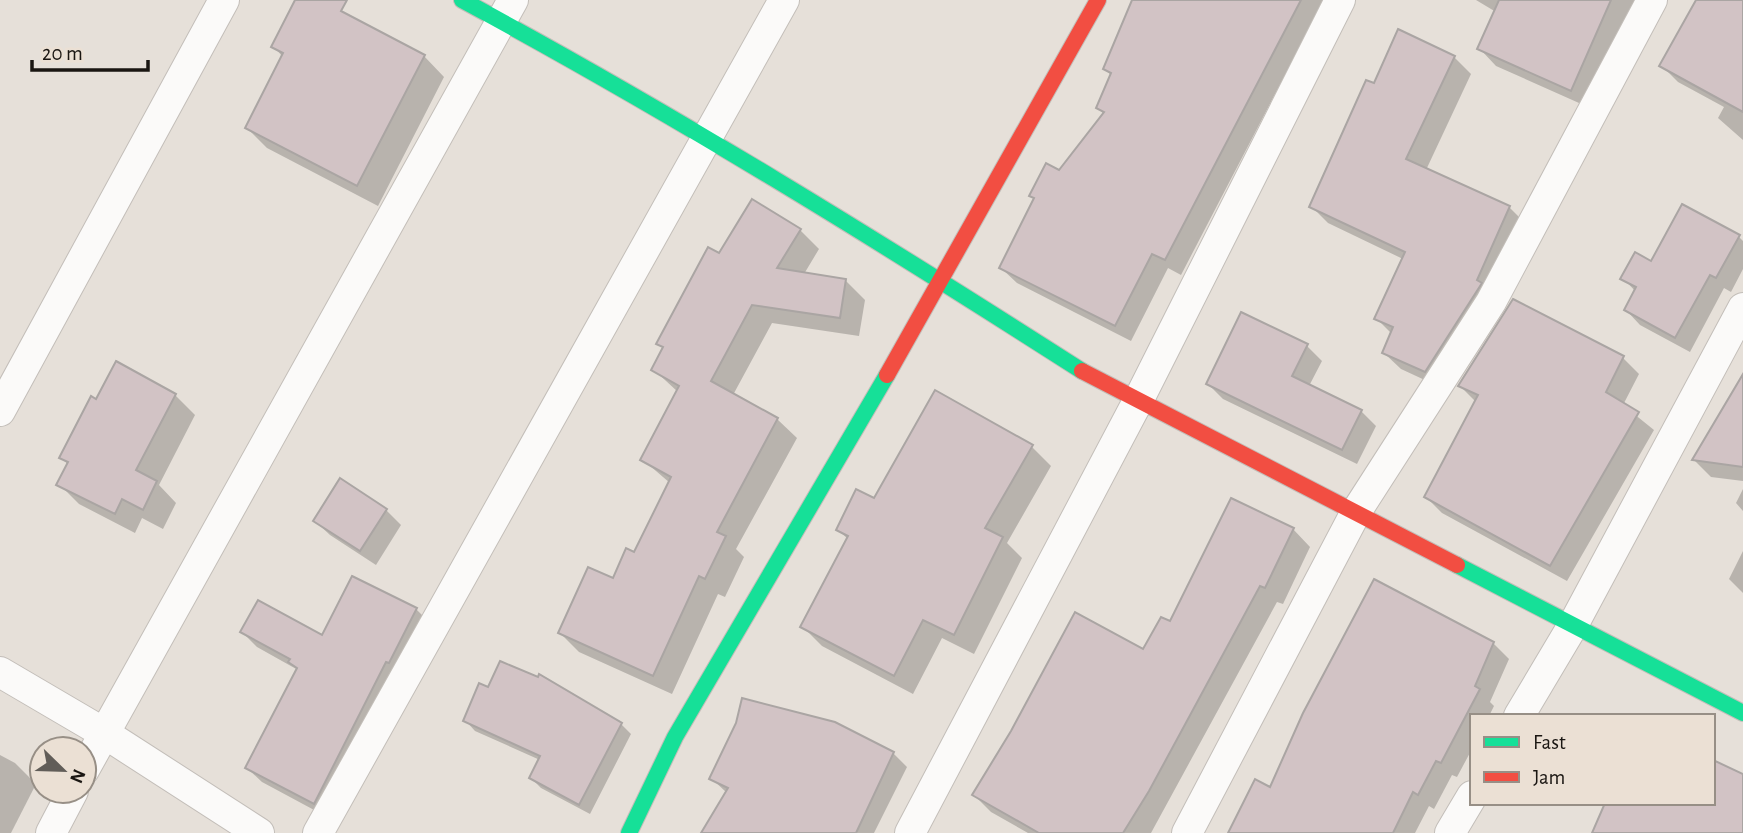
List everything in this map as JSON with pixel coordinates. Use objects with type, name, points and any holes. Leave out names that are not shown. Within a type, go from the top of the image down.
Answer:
[{"type":"street","points":[[0,411],[224,0]]},
{"type":"street","points":[[462,0],[507,10],[589,68],[942,281],[1095,379],[1356,512],[1572,627],[1742,710]]},
{"type":"street","points":[[318,833],[784,0]]},
{"type":"street","points":[[629,833],[675,737],[942,281],[1098,0]]},
{"type":"street","points":[[910,833],[1138,401],[1340,0]]},
{"type":"street","points":[[1187,833],[1356,512],[1491,302],[1652,0]]},
{"type":"street","points":[[98,744],[507,10]]},
{"type":"street","points":[[1520,714],[1572,627],[1743,308]]},
{"type":"street","points":[[0,671],[104,733],[259,833]]},
{"type":"street","points":[[1450,833],[1470,799]]},
{"type":"street","points":[[51,833],[66,805]]},
{"type":"building","points":[[295,0],[347,0],[341,11],[425,55],[357,186],[245,128],[283,53],[271,47]]},
{"type":"building","points":[[1132,0],[1301,0],[1165,260],[1152,254],[1115,326],[999,268],[1034,198],[1029,196],[1046,163],[1059,170],[1104,112],[1096,108],[1111,73],[1103,69]]},
{"type":"building","points":[[1499,0],[1611,0],[1571,91],[1477,49]]},
{"type":"building","points":[[1696,0],[1743,0],[1743,112],[1659,66]]},
{"type":"building","points":[[1398,29],[1455,56],[1406,159],[1510,206],[1477,280],[1482,283],[1425,372],[1382,353],[1393,327],[1374,319],[1405,252],[1309,207],[1366,80],[1374,83]]},
{"type":"building","points":[[752,199],[801,229],[777,268],[846,279],[840,318],[752,305],[711,381],[778,418],[717,532],[726,536],[705,579],[699,576],[653,676],[558,633],[588,567],[613,578],[626,548],[634,552],[671,477],[640,460],[679,386],[651,370],[663,347],[656,344],[708,247],[719,253]]},
{"type":"building","points":[[1682,204],[1740,235],[1716,278],[1710,275],[1675,338],[1624,310],[1636,287],[1620,279],[1635,252],[1651,261]]},
{"type":"building","points":[[1513,299],[1624,356],[1606,392],[1639,412],[1550,566],[1424,497],[1478,395],[1458,386]]},
{"type":"building","points":[[1241,312],[1308,344],[1292,376],[1362,410],[1342,450],[1206,384]]},
{"type":"building","points":[[116,361],[176,394],[136,470],[157,481],[143,510],[122,499],[115,514],[56,485],[68,462],[59,458],[91,396],[96,399]]},
{"type":"building","points":[[1743,374],[1743,467],[1692,460]]},
{"type":"building","points":[[935,390],[1033,445],[985,528],[1003,537],[954,635],[923,620],[894,676],[800,627],[848,536],[836,530],[856,489],[874,498]]},
{"type":"building","points":[[340,478],[387,509],[360,551],[313,521]]},
{"type":"building","points":[[1231,498],[1294,528],[1265,588],[1260,586],[1149,791],[1123,833],[1039,833],[972,795],[1011,731],[1075,612],[1143,649],[1161,617],[1170,621]]},
{"type":"building","points":[[352,576],[417,608],[389,663],[386,662],[314,804],[245,768],[297,668],[288,662],[290,659],[240,632],[258,600],[322,635]]},
{"type":"building","points":[[1374,579],[1494,642],[1475,686],[1480,689],[1441,763],[1436,761],[1418,795],[1413,792],[1393,833],[1228,833],[1255,779],[1270,787],[1303,713]]},
{"type":"building","points":[[500,661],[538,677],[539,674],[622,723],[579,805],[529,778],[540,756],[463,721],[479,683],[488,687]]},
{"type":"building","points":[[742,698],[835,722],[894,752],[856,833],[701,833],[728,788],[709,779],[736,723]]},
{"type":"building","points":[[1715,761],[1743,774],[1743,833],[1592,833],[1604,805],[1715,805]]},
{"type":"traffic: fast","points":[[462,0],[620,88],[775,180],[1082,371]]},
{"type":"traffic: fast","points":[[629,833],[675,737],[887,375]]},
{"type":"traffic: fast","points":[[1457,565],[1743,713]]},
{"type":"traffic: jam","points":[[887,375],[1098,0]]},
{"type":"traffic: jam","points":[[1082,371],[1457,565]]}]
